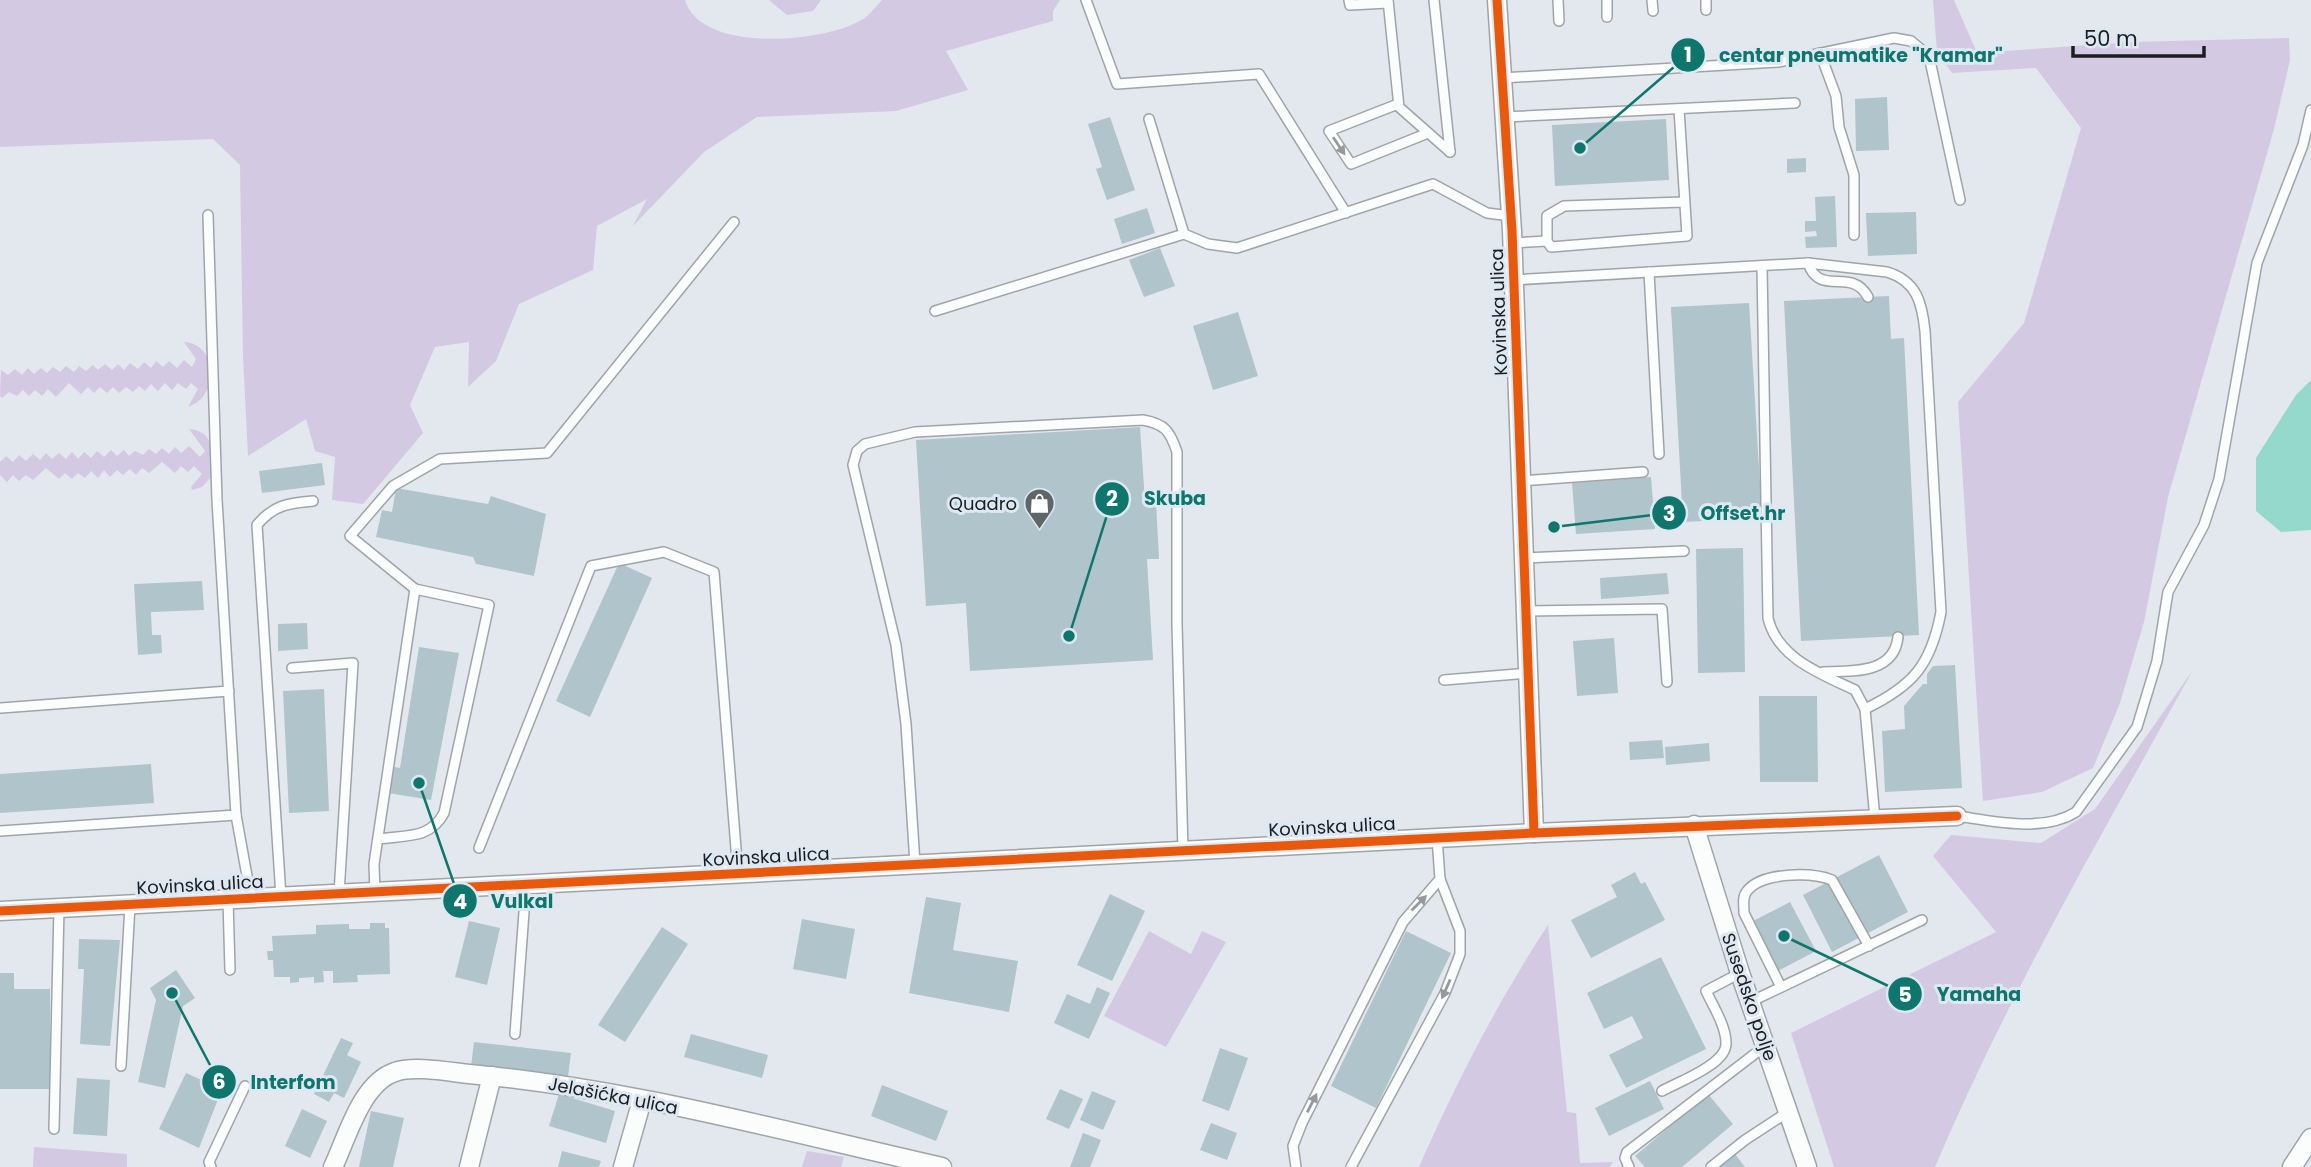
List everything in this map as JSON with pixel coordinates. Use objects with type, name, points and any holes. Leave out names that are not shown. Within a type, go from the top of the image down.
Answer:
[{"type":"street","name":"Kovinska ulica","points":[[1497,0],[1511,216],[1534,833]]},
{"type":"street","name":"Kovinska ulica","points":[[0,911],[1694,825],[1957,816]]},
{"type":"street","name":"Susedsko polje","points":[[1694,825],[1749,1002],[1807,1167]]},
{"type":"street","name":"Jelašićka ulica","points":[[333,1167],[370,1090],[395,1072],[428,1070],[492,1076],[642,1100],[942,1167]]},
{"type":"street","points":[[469,1167],[492,1076]]},
{"type":"street","points":[[623,1167],[642,1100]]},
{"type":"street","points":[[2292,1167],[2311,1138]]},
{"type":"lane","points":[[1086,0],[1117,84],[1259,74],[1346,213]]},
{"type":"lane","points":[[1349,0],[1350,5],[1388,1],[1398,104],[1450,152],[1434,0]]},
{"type":"lane","points":[[1558,0],[1559,22]]},
{"type":"lane","points":[[1606,0],[1607,17]]},
{"type":"lane","points":[[1653,0],[1653,11]]},
{"type":"lane","points":[[1502,78],[1778,62],[1895,38],[1911,41],[1929,56],[1960,200]]},
{"type":"lane","points":[[1820,52],[1836,96],[1839,127],[1854,175],[1854,235]]},
{"type":"lane","points":[[1505,117],[1794,103]]},
{"type":"lane","points":[[1398,104],[1329,131],[1351,164],[1428,133]]},
{"type":"lane","points":[[1679,109],[1687,236],[1552,247],[1548,241],[1547,216],[1564,206],[1684,202]]},
{"type":"lane","points":[[1957,816],[2001,822],[2062,821],[2076,813],[2137,727],[2157,661],[2168,592],[2204,525],[2219,479],[2257,263],[2303,145],[2311,110]]},
{"type":"lane","points":[[1149,119],[1184,234]]},
{"type":"lane","points":[[935,311],[1184,234],[1208,244],[1237,248],[1433,184],[1487,214],[1511,216]]},
{"type":"lane","points":[[208,215],[217,500],[236,815],[251,898]]},
{"type":"lane","points":[[379,839],[427,832],[437,827],[444,813],[489,605],[415,589],[350,536],[393,486],[440,459],[547,453],[734,222]]},
{"type":"lane","points":[[1512,243],[1548,241]]},
{"type":"lane","points":[[1513,279],[1808,263],[1872,269],[1900,276],[1915,289],[1922,304],[1926,331],[1941,612],[1934,644],[1912,680],[1896,694],[1866,709]]},
{"type":"lane","points":[[1808,263],[1812,274],[1819,279],[1854,281],[1862,286],[1868,297]]},
{"type":"lane","points":[[1762,266],[1768,618],[1771,631],[1787,653],[1855,690],[1866,709],[1875,819]]},
{"type":"lane","points":[[1649,272],[1659,454]]},
{"type":"lane","points":[[915,864],[906,724],[896,645],[853,465],[857,451],[865,444],[915,432],[1143,420],[1159,423],[1170,431],[1177,452],[1177,624],[1183,851]]},
{"type":"lane","points":[[1521,481],[1643,472]]},
{"type":"lane","points":[[281,897],[257,525],[267,512],[285,504],[313,501]]},
{"type":"lane","points":[[1524,558],[1684,551]]},
{"type":"lane","points":[[480,848],[592,566],[664,552],[714,572],[738,874]]},
{"type":"lane","points":[[375,894],[374,864],[415,589]]},
{"type":"lane","points":[[1526,611],[1662,609],[1667,682]]},
{"type":"lane","points":[[1821,672],[1851,671],[1881,665],[1892,657],[1898,637]]},
{"type":"lane","points":[[292,668],[353,663],[339,894]]},
{"type":"lane","points":[[1444,680],[1528,673]]},
{"type":"lane","points":[[1,708],[229,691]]},
{"type":"lane","points":[[0,831],[236,815]]},
{"type":"lane","points":[[1351,1167],[1445,993],[1460,954],[1460,931],[1440,879],[1437,838]]},
{"type":"lane","points":[[1781,987],[1744,913],[1743,899],[1747,891],[1760,881],[1821,876],[1832,880],[1869,946]]},
{"type":"lane","points":[[1296,1167],[1293,1146],[1302,1123],[1367,993],[1403,922],[1440,879]]},
{"type":"lane","points":[[515,1034],[526,885]]},
{"type":"lane","points":[[228,900],[230,970]]},
{"type":"lane","points":[[121,1066],[130,905]]},
{"type":"lane","points":[[54,1129],[58,908]]},
{"type":"lane","points":[[1749,1002],[1922,920]]},
{"type":"lane","points":[[1662,1091],[1717,1061],[1723,1054],[1727,1044],[1725,1034],[1706,990],[1740,973]]},
{"type":"lane","points":[[1629,1167],[1625,1157],[1628,1152],[1765,1046]]},
{"type":"lane","points":[[211,1167],[209,1162],[244,1086]]},
{"type":"lane","points":[[1711,1167],[1745,1140],[1788,1112]]},
{"type":"shaded area","points":[[0,0],[685,0],[695,17],[714,29],[738,36],[766,39],[822,34],[845,27],[866,17],[882,0],[1060,0],[1053,11],[1053,21],[946,51],[968,90],[896,111],[757,117],[704,152],[633,226],[647,199],[597,226],[593,270],[519,304],[496,361],[468,387],[469,342],[435,347],[410,405],[423,433],[363,504],[332,500],[335,457],[315,451],[306,419],[248,456],[243,356],[240,165],[213,139],[0,147]]},
{"type":"shaded area","points":[[769,0],[821,0],[813,11],[787,15]]},
{"type":"shaded area","points":[[1933,0],[1954,0],[1977,53],[2132,42],[2289,38],[2290,60],[2274,129],[2168,497],[2144,622],[2120,703],[2093,768],[2042,792],[1983,801],[1958,402],[2024,323],[2081,128],[2036,68],[1952,73],[1937,52]]},
{"type":"shaded area","points":[[184,342],[203,351],[211,371],[206,392],[199,401],[188,407],[198,389],[191,383],[186,389],[178,383],[172,390],[165,383],[158,391],[151,384],[145,391],[139,386],[133,392],[126,387],[119,393],[113,387],[107,393],[100,387],[94,393],[88,387],[81,394],[69,383],[56,397],[48,389],[42,396],[35,390],[29,396],[23,390],[17,396],[9,392],[2,398],[0,396],[1,370],[8,375],[15,369],[22,375],[28,368],[34,374],[41,368],[47,373],[53,367],[60,372],[66,366],[74,372],[79,366],[86,371],[93,365],[98,370],[105,364],[112,370],[118,364],[124,370],[130,363],[138,369],[144,362],[151,368],[156,361],[163,367],[169,361],[177,368],[184,360],[192,367],[196,359]]},
{"type":"shaded area","points":[[2311,380],[2311,530],[2281,532],[2256,511],[2256,458],[2296,395]]},
{"type":"shaded area","points":[[189,429],[204,434],[208,439],[213,459],[213,475],[202,487],[192,490],[191,487],[202,474],[194,466],[188,472],[181,466],[175,473],[162,462],[149,473],[142,468],[136,475],[130,469],[123,475],[117,470],[110,477],[104,470],[98,478],[91,471],[85,478],[78,473],[72,479],[65,473],[59,479],[46,468],[33,480],[26,475],[19,481],[13,475],[7,482],[0,475],[0,462],[6,456],[13,462],[19,455],[26,461],[33,454],[40,460],[46,453],[52,459],[59,453],[66,459],[72,452],[78,459],[84,452],[91,458],[97,451],[104,457],[111,450],[117,456],[124,450],[129,456],[135,451],[143,455],[149,449],[156,454],[162,448],[169,454],[175,447],[181,453],[189,446],[200,457],[205,451]]},
{"type":"shaded area","points":[[2193,670],[2025,977],[1935,1167],[1834,1167],[1791,1033],[1996,932],[1933,856],[1951,835],[2041,843],[2095,809]]},
{"type":"shaded area","points":[[1548,925],[1567,1112],[1576,1113],[1580,1163],[1613,1162],[1610,1167],[1419,1167],[1479,1043]]},
{"type":"shaded area","points":[[1149,931],[1191,954],[1202,931],[1226,942],[1166,1047],[1104,1016]]},
{"type":"shaded area","points":[[34,1147],[127,1154],[127,1167],[33,1167]]},
{"type":"shaded area","points":[[807,1151],[844,1157],[841,1167],[802,1167]]},
{"type":"building","points":[[1887,97],[1889,150],[1856,151],[1855,99]]},
{"type":"building","points":[[1110,117],[1135,190],[1107,200],[1096,169],[1102,167],[1088,124]]},
{"type":"building","points":[[1666,119],[1669,180],[1555,186],[1552,125]]},
{"type":"building","points":[[1806,158],[1806,172],[1787,173],[1787,159]]},
{"type":"building","points":[[1835,196],[1837,247],[1806,248],[1805,237],[1817,236],[1816,231],[1805,232],[1805,221],[1816,221],[1815,197]]},
{"type":"building","points":[[1147,208],[1155,233],[1122,244],[1114,219]]},
{"type":"building","points":[[1916,212],[1917,254],[1868,256],[1866,213]]},
{"type":"building","points":[[1160,248],[1175,286],[1144,297],[1129,260]]},
{"type":"building","points":[[1889,296],[1891,339],[1904,338],[1919,635],[1801,641],[1784,301]]},
{"type":"building","points":[[1749,303],[1762,518],[1683,522],[1671,307]]},
{"type":"building","points":[[1238,312],[1258,376],[1213,390],[1193,326]]},
{"type":"building","name":"Quadro","points":[[1140,427],[1145,502],[1156,502],[1159,559],[1147,559],[1153,660],[970,671],[966,603],[926,606],[916,440]]},
{"type":"building","points":[[322,463],[325,485],[262,493],[259,471]]},
{"type":"building","points":[[1651,477],[1655,529],[1576,534],[1572,483]]},
{"type":"building","points":[[396,488],[488,504],[491,496],[546,514],[534,576],[476,564],[473,557],[376,537],[382,510],[392,512]]},
{"type":"building","points":[[1743,548],[1745,672],[1698,673],[1696,549]]},
{"type":"building","points":[[619,563],[652,578],[590,717],[556,701]]},
{"type":"building","points":[[1667,573],[1669,594],[1601,599],[1600,578]]},
{"type":"building","points":[[202,581],[204,610],[151,612],[152,635],[161,635],[162,653],[138,655],[134,584]]},
{"type":"building","points":[[307,623],[308,649],[278,651],[278,624]]},
{"type":"building","points":[[1614,638],[1618,693],[1577,696],[1573,641]]},
{"type":"building","points":[[419,647],[459,653],[431,800],[388,793],[394,767],[400,768]]},
{"type":"building","points":[[1955,665],[1962,788],[1885,792],[1882,731],[1905,729],[1904,706],[1923,684],[1927,684],[1927,674],[1933,666]]},
{"type":"building","points":[[324,689],[329,811],[289,813],[283,691]]},
{"type":"building","points":[[1759,696],[1817,696],[1818,782],[1760,782]]},
{"type":"building","points":[[1662,740],[1664,758],[1630,760],[1629,742]]},
{"type":"building","points":[[1709,743],[1710,761],[1666,765],[1665,747]]},
{"type":"building","points":[[151,764],[154,803],[0,813],[0,774]]},
{"type":"building","points":[[1879,855],[1908,912],[1832,952],[1803,895]]},
{"type":"building","points":[[1635,872],[1641,884],[1645,882],[1665,920],[1591,958],[1571,920],[1617,897],[1611,885]]},
{"type":"building","points":[[1110,894],[1145,911],[1112,981],[1077,965]]},
{"type":"building","points":[[926,897],[961,903],[953,950],[1018,961],[1009,1012],[909,993]]},
{"type":"building","points":[[1790,902],[1816,951],[1778,971],[1753,921]]},
{"type":"building","points":[[802,919],[855,929],[846,979],[793,969]]},
{"type":"building","points":[[469,921],[500,928],[487,985],[455,977]]},
{"type":"building","points":[[370,923],[385,923],[385,928],[389,928],[390,974],[357,975],[358,982],[333,983],[333,971],[323,971],[324,982],[314,983],[314,977],[299,978],[299,982],[290,983],[290,977],[274,977],[273,960],[268,960],[267,951],[273,951],[272,936],[316,934],[316,925],[349,924],[349,929],[370,929]]},
{"type":"building","points":[[662,927],[688,944],[625,1042],[598,1025]]},
{"type":"building","points":[[1406,931],[1451,953],[1376,1108],[1331,1086]]},
{"type":"building","points":[[79,939],[120,940],[110,1046],[80,1044],[84,969],[78,969]]},
{"type":"building","points":[[1661,957],[1706,1049],[1626,1088],[1609,1055],[1643,1038],[1632,1016],[1604,1029],[1587,993]]},
{"type":"building","points":[[176,970],[195,998],[183,1006],[165,1088],[138,1082],[156,1000],[150,988]]},
{"type":"building","points":[[0,973],[14,973],[14,989],[50,989],[50,1089],[0,1089]]},
{"type":"building","points":[[1097,987],[1110,993],[1089,1039],[1054,1023],[1067,994],[1090,1004]]},
{"type":"building","points":[[691,1034],[768,1055],[762,1078],[684,1057]]},
{"type":"building","points":[[341,1038],[353,1043],[347,1055],[361,1062],[344,1098],[334,1093],[329,1102],[314,1094]]},
{"type":"building","points":[[474,1042],[571,1053],[568,1077],[471,1066]]},
{"type":"building","points":[[1220,1048],[1248,1058],[1229,1111],[1202,1101]]},
{"type":"building","points":[[186,1073],[222,1089],[199,1148],[159,1129]]},
{"type":"building","points":[[77,1078],[110,1080],[107,1136],[73,1134]]},
{"type":"building","points":[[1650,1081],[1664,1109],[1609,1136],[1595,1108]]},
{"type":"building","points":[[882,1085],[948,1111],[936,1141],[871,1116]]},
{"type":"building","points":[[1060,1089],[1083,1099],[1069,1129],[1046,1119]]},
{"type":"building","points":[[1092,1091],[1116,1101],[1103,1130],[1080,1120]]},
{"type":"building","points":[[559,1094],[615,1111],[606,1143],[549,1126]]},
{"type":"building","points":[[1708,1094],[1733,1124],[1682,1167],[1645,1167],[1635,1156]]},
{"type":"building","points":[[302,1109],[327,1121],[310,1158],[285,1146]]},
{"type":"building","points":[[371,1111],[404,1118],[393,1167],[359,1167]]},
{"type":"building","points":[[1211,1123],[1237,1133],[1227,1160],[1200,1150]]},
{"type":"building","points":[[1083,1133],[1101,1140],[1090,1167],[1070,1167]]},
{"type":"building","points":[[562,1151],[601,1161],[599,1167],[558,1167]]},
{"type":"building","points":[[1735,1154],[1745,1167],[1719,1167]]},
{"type":"cycle path","points":[[1497,0],[1512,231],[1534,833]]},
{"type":"cycle path","points":[[0,911],[1534,833],[1957,816]]},
{"type":"place","name":"centar pneumatike \"Kramar\"","points":[[1580,148]]},
{"type":"place","name":"Offset.hr","points":[[1554,527]]},
{"type":"place","name":"Quadro","points":[[1040,531]]},
{"type":"place","name":"Skuba","points":[[1069,636]]},
{"type":"place","name":"Vulkal","points":[[419,783]]},
{"type":"place","name":"Yamaha","points":[[1784,936]]},
{"type":"place","name":"Interfom","points":[[172,993]]}]
